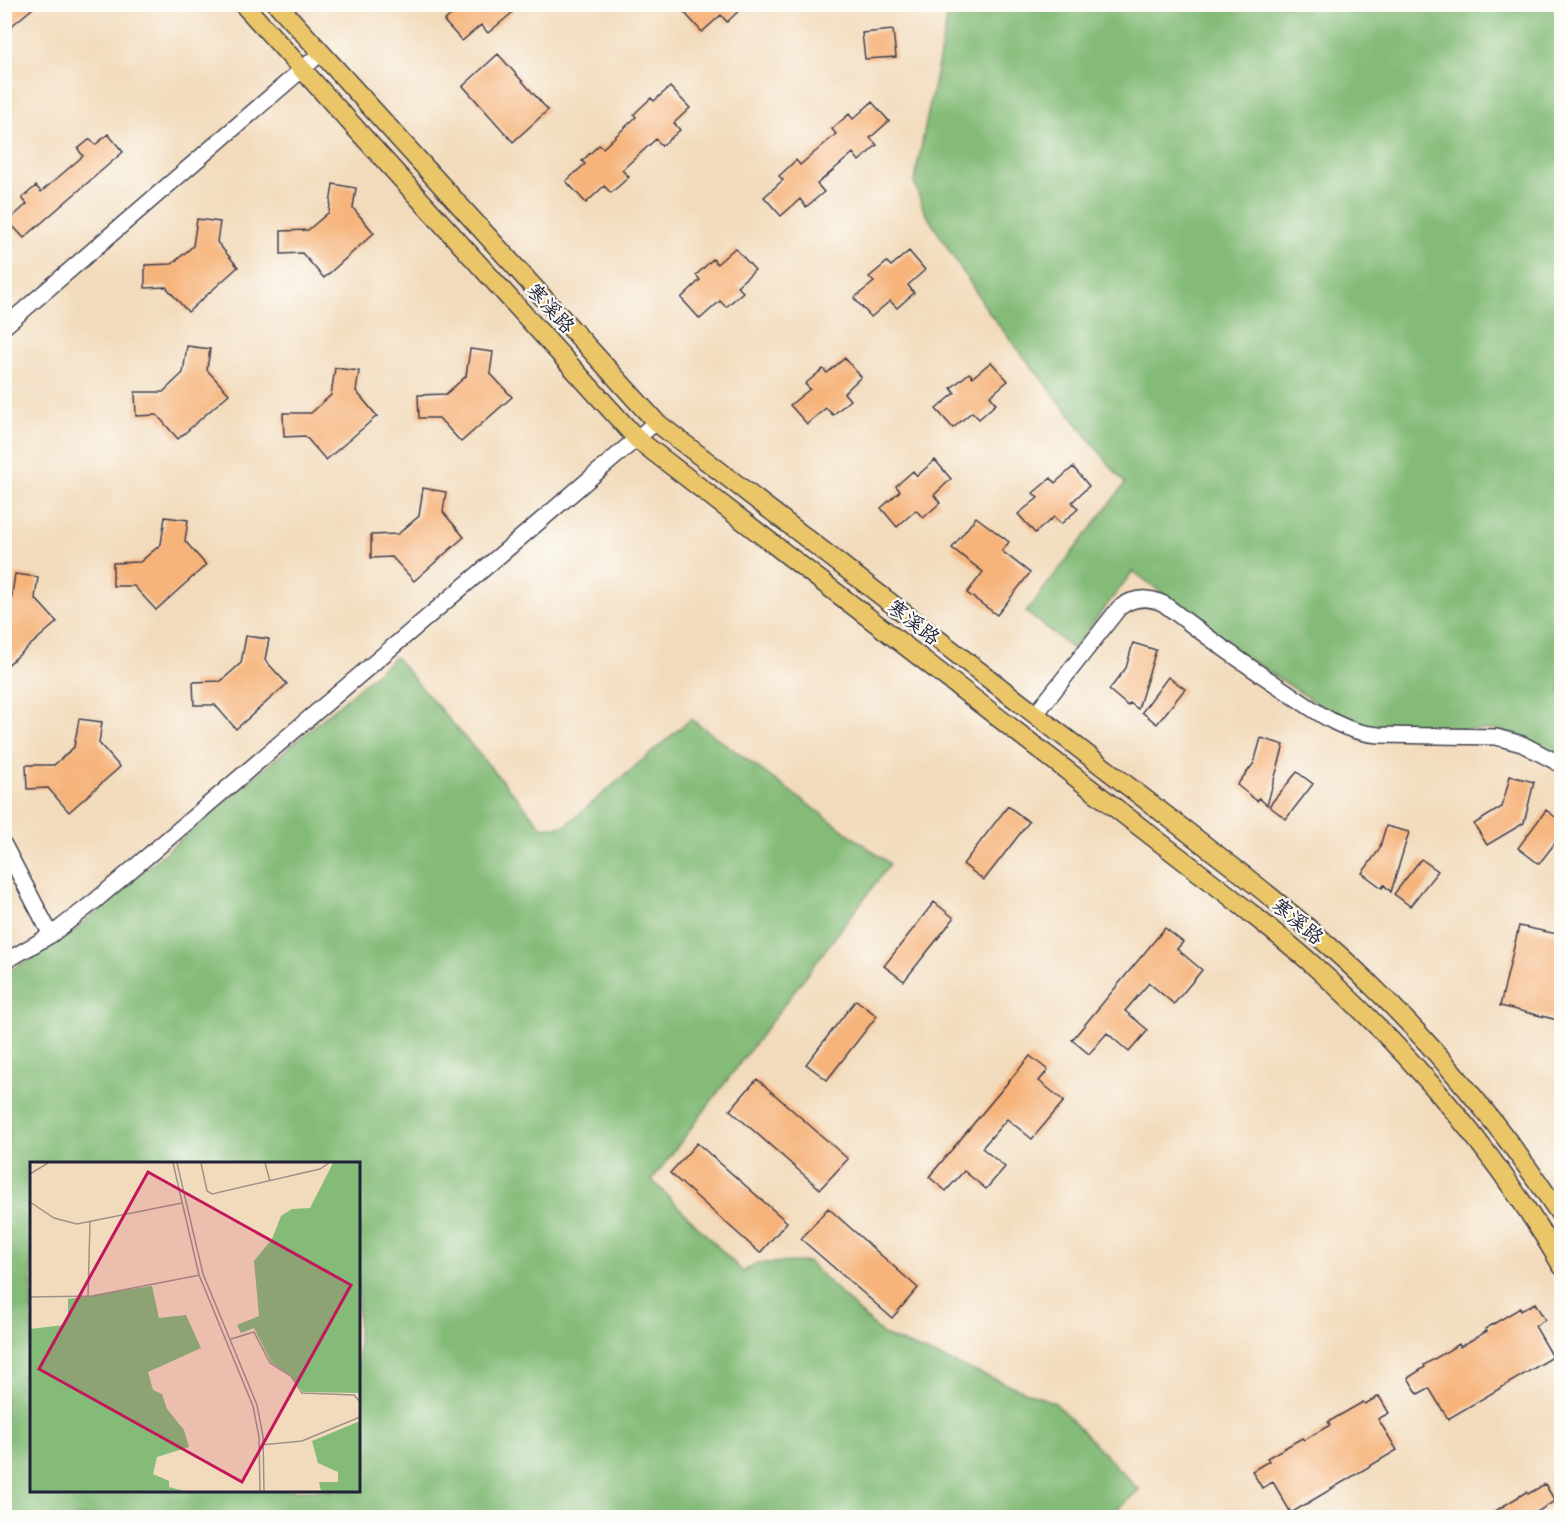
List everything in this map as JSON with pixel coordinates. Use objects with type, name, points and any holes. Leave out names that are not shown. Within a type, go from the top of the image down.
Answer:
[{"type":"main road","name":"寒溪路","points":[[243,4],[637,439],[1235,901],[1310,962],[1357,1006],[1423,1076],[1489,1157],[1520,1200],[1555,1240],[1562,1266]]},
{"type":"main road","name":"寒溪路","points":[[277,4],[656,422],[1285,908],[1367,980],[1413,1027],[1477,1100],[1562,1217]]},
{"type":"street","points":[[4,327],[321,52]]},
{"type":"street","points":[[4,962],[51,935],[95,901],[656,422]]},
{"type":"street","points":[[1035,715],[1119,608],[1137,599],[1151,599],[1164,604],[1240,662],[1344,728],[1379,735],[1496,737],[1522,744],[1562,765]]},
{"type":"street","points":[[4,845],[51,935]]},
{"type":"green space","points":[[950,5],[1561,5],[1561,757],[1522,737],[1497,730],[1380,728],[1358,725],[1337,716],[1244,656],[1133,571],[1073,649],[1026,612],[1125,484],[990,314],[924,211],[914,182]]},
{"type":"green space","points":[[395,657],[543,828],[565,826],[691,719],[890,864],[652,1180],[743,1272],[757,1263],[808,1262],[883,1335],[1055,1403],[1139,1490],[1108,1517],[5,1517],[4,1179],[9,1127],[4,1120],[5,973],[79,926]]},
{"type":"building","points":[[4,4],[38,4],[4,32]]},
{"type":"building","points":[[464,4],[505,4],[512,13],[488,33],[481,25],[462,41],[444,21]]},
{"type":"building","points":[[688,4],[746,4],[727,22],[721,15],[702,32],[682,10]]},
{"type":"building","points":[[893,30],[896,57],[865,59],[862,33]]},
{"type":"building","points":[[498,54],[548,110],[513,142],[463,86]]},
{"type":"building","points":[[670,87],[690,108],[674,123],[680,130],[662,146],[656,139],[622,170],[629,177],[611,193],[604,186],[586,203],[566,181],[585,164],[582,161],[599,145],[603,148],[636,117],[634,114],[651,98],[654,101]]},
{"type":"building","points":[[872,102],[889,121],[870,138],[877,145],[859,161],[853,153],[817,184],[824,192],[806,207],[800,199],[781,216],[764,197],[783,180],[779,176],[796,160],[800,165],[836,134],[832,129],[849,114],[853,119]]},
{"type":"building","points":[[108,134],[123,152],[24,238],[8,221],[27,204],[22,198],[36,186],[41,192],[83,156],[78,149],[90,139],[95,145]]},
{"type":"building","points":[[333,184],[356,188],[353,208],[374,233],[324,278],[302,253],[281,254],[281,231],[308,230],[329,212]]},
{"type":"building","points":[[197,219],[220,222],[217,242],[238,267],[188,312],[166,287],[145,288],[145,265],[172,264],[193,246]]},
{"type":"building","points":[[735,248],[755,270],[737,286],[743,292],[726,307],[720,301],[700,319],[681,298],[700,280],[696,275],[713,259],[717,264]]},
{"type":"building","points":[[909,251],[925,270],[908,285],[914,293],[897,308],[890,301],[871,317],[854,298],[874,282],[869,277],[887,262],[891,266]]},
{"type":"building","points":[[187,346],[210,349],[207,370],[229,394],[178,439],[157,415],[136,416],[135,392],[163,392],[183,373]]},
{"type":"building","points":[[470,349],[493,352],[490,373],[512,397],[461,442],[439,418],[419,418],[418,395],[446,394],[466,376]]},
{"type":"building","points":[[845,358],[861,377],[844,393],[850,400],[833,415],[826,408],[807,424],[790,405],[810,389],[805,384],[823,369],[827,373]]},
{"type":"building","points":[[991,362],[1008,381],[990,396],[996,404],[979,419],[972,412],[953,428],[936,409],[955,393],[951,388],[969,373],[973,377]]},
{"type":"building","points":[[335,368],[359,371],[356,391],[377,416],[326,460],[305,436],[284,437],[283,413],[311,413],[331,395]]},
{"type":"building","points":[[935,460],[951,479],[934,495],[940,503],[923,518],[916,510],[897,527],[881,508],[900,491],[896,486],[913,471],[917,476]]},
{"type":"building","points":[[1073,467],[1089,486],[1072,502],[1078,509],[1061,524],[1054,517],[1035,533],[1018,514],[1038,498],[1033,493],[1051,478],[1055,483]]},
{"type":"building","points":[[423,488],[446,492],[443,512],[464,537],[414,581],[392,557],[371,558],[371,535],[398,534],[419,516]]},
{"type":"building","points":[[165,517],[188,520],[185,541],[206,565],[156,610],[134,586],[113,586],[113,563],[140,562],[161,544]]},
{"type":"building","points":[[976,517],[1009,542],[1002,551],[1030,573],[997,615],[967,593],[983,572],[952,548]]},
{"type":"building","points":[[15,574],[38,577],[35,598],[57,622],[4,668],[4,607],[11,601]]},
{"type":"building","points":[[246,636],[269,639],[265,660],[287,684],[236,729],[215,705],[194,705],[193,682],[221,681],[241,663]]},
{"type":"building","points":[[1133,643],[1156,650],[1138,709],[1130,703],[1128,706],[1109,690],[1126,668]]},
{"type":"building","points":[[1168,677],[1185,689],[1157,724],[1142,712]]},
{"type":"building","points":[[79,719],[102,722],[99,743],[120,767],[69,812],[48,788],[27,789],[26,765],[54,765],[74,747]]},
{"type":"building","points":[[1261,738],[1284,745],[1267,805],[1259,798],[1257,801],[1237,785],[1254,763]]},
{"type":"building","points":[[1297,772],[1313,784],[1286,819],[1269,806]]},
{"type":"building","points":[[1510,776],[1534,782],[1524,823],[1487,845],[1474,824],[1502,807]]},
{"type":"building","points":[[1008,806],[1029,822],[984,880],[963,864]]},
{"type":"building","points":[[1546,810],[1562,822],[1562,834],[1539,864],[1518,848]]},
{"type":"building","points":[[1386,826],[1409,832],[1391,892],[1384,885],[1382,888],[1362,873],[1379,850]]},
{"type":"building","points":[[1421,859],[1438,871],[1410,906],[1394,894]]},
{"type":"building","points":[[934,902],[954,918],[904,981],[884,966]]},
{"type":"building","points":[[1519,926],[1562,935],[1562,1021],[1500,1006]]},
{"type":"building","points":[[1165,928],[1183,942],[1177,949],[1202,970],[1174,1004],[1149,983],[1125,1011],[1148,1030],[1129,1052],[1107,1033],[1089,1054],[1072,1040]]},
{"type":"building","points":[[856,1000],[877,1016],[827,1080],[806,1064]]},
{"type":"building","points":[[1030,1056],[1048,1070],[1039,1081],[1064,1101],[1032,1139],[1007,1119],[982,1148],[1005,1167],[986,1189],[964,1171],[946,1191],[929,1177]]},
{"type":"building","points":[[757,1079],[848,1159],[820,1189],[730,1110]]},
{"type":"building","points":[[697,1143],[787,1222],[760,1253],[670,1173]]},
{"type":"building","points":[[828,1208],[918,1288],[892,1318],[801,1239]]},
{"type":"building","points":[[1535,1303],[1545,1320],[1535,1326],[1553,1357],[1448,1419],[1429,1388],[1418,1394],[1408,1378],[1425,1367],[1424,1365],[1459,1344],[1460,1347],[1487,1331],[1485,1329],[1520,1308],[1521,1311]]},
{"type":"building","points":[[1379,1396],[1389,1413],[1378,1419],[1397,1450],[1291,1513],[1273,1482],[1262,1488],[1252,1471],[1269,1461],[1267,1458],[1330,1425],[1328,1422],[1363,1402],[1365,1404]]},
{"type":"building","points":[[1545,1484],[1555,1501],[1535,1513],[1537,1518],[1484,1518],[1526,1492],[1528,1494]]}]
